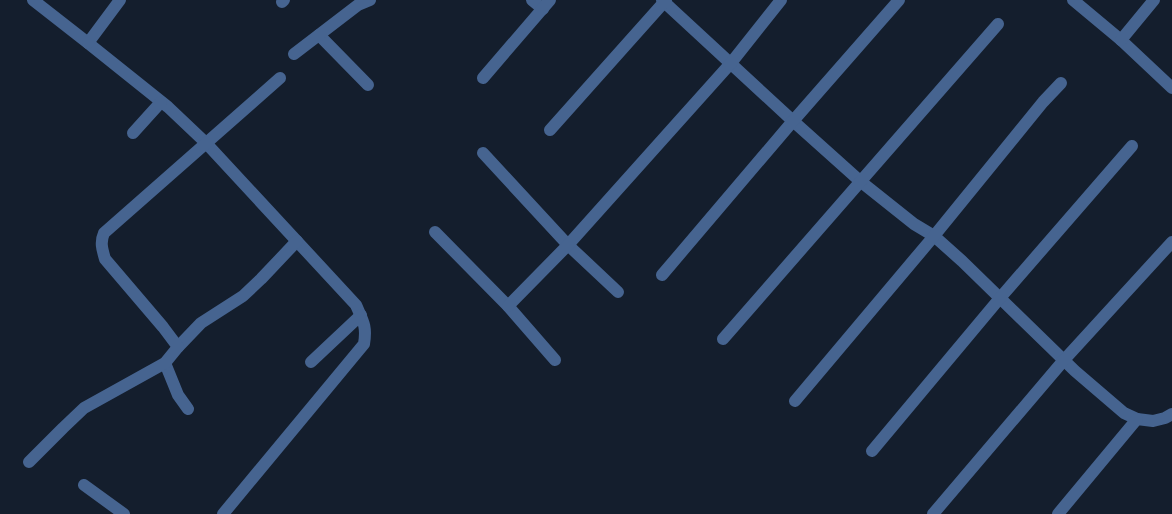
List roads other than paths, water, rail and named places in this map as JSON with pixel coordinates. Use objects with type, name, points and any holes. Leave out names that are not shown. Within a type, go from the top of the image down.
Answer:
[{"type":"street","points":[[33,0],[161,102],[206,143],[356,305],[363,320],[366,332],[364,344],[223,514]]},
{"type":"street","points":[[88,42],[120,0]]},
{"type":"street","points":[[294,54],[358,5],[370,0]]},
{"type":"street","points":[[483,78],[546,5],[532,0]]},
{"type":"street","points":[[508,306],[568,245],[731,62],[781,0]]},
{"type":"street","points":[[662,275],[899,0]]},
{"type":"street","points":[[1074,0],[1121,40],[1172,88]]},
{"type":"street","points":[[1121,40],[1154,0]]},
{"type":"street","points":[[550,130],[664,1],[793,121],[860,180],[914,224],[934,236],[962,261],[1064,360],[1124,413],[1137,419],[1153,421],[1172,414]]},
{"type":"street","points":[[723,339],[998,24]]},
{"type":"street","points":[[319,35],[368,85]]},
{"type":"street","points":[[178,348],[164,327],[105,259],[101,239],[104,232],[280,78]]},
{"type":"street","points":[[795,401],[934,236],[1043,102],[1061,84]]},
{"type":"street","points":[[133,133],[161,102]]},
{"type":"street","points":[[872,450],[1000,298],[1132,146]]},
{"type":"street","points":[[483,153],[568,245],[618,292]]},
{"type":"street","points":[[435,232],[508,306],[555,360]]},
{"type":"street","points":[[29,462],[84,408],[165,363],[201,323],[243,296],[262,279],[297,241]]},
{"type":"street","points":[[933,514],[1064,360],[1172,242]]},
{"type":"street","points":[[311,362],[361,315]]},
{"type":"street","points":[[165,363],[178,395],[188,409]]},
{"type":"street","points":[[1058,514],[1137,419]]},
{"type":"street","points":[[84,485],[124,514]]}]
